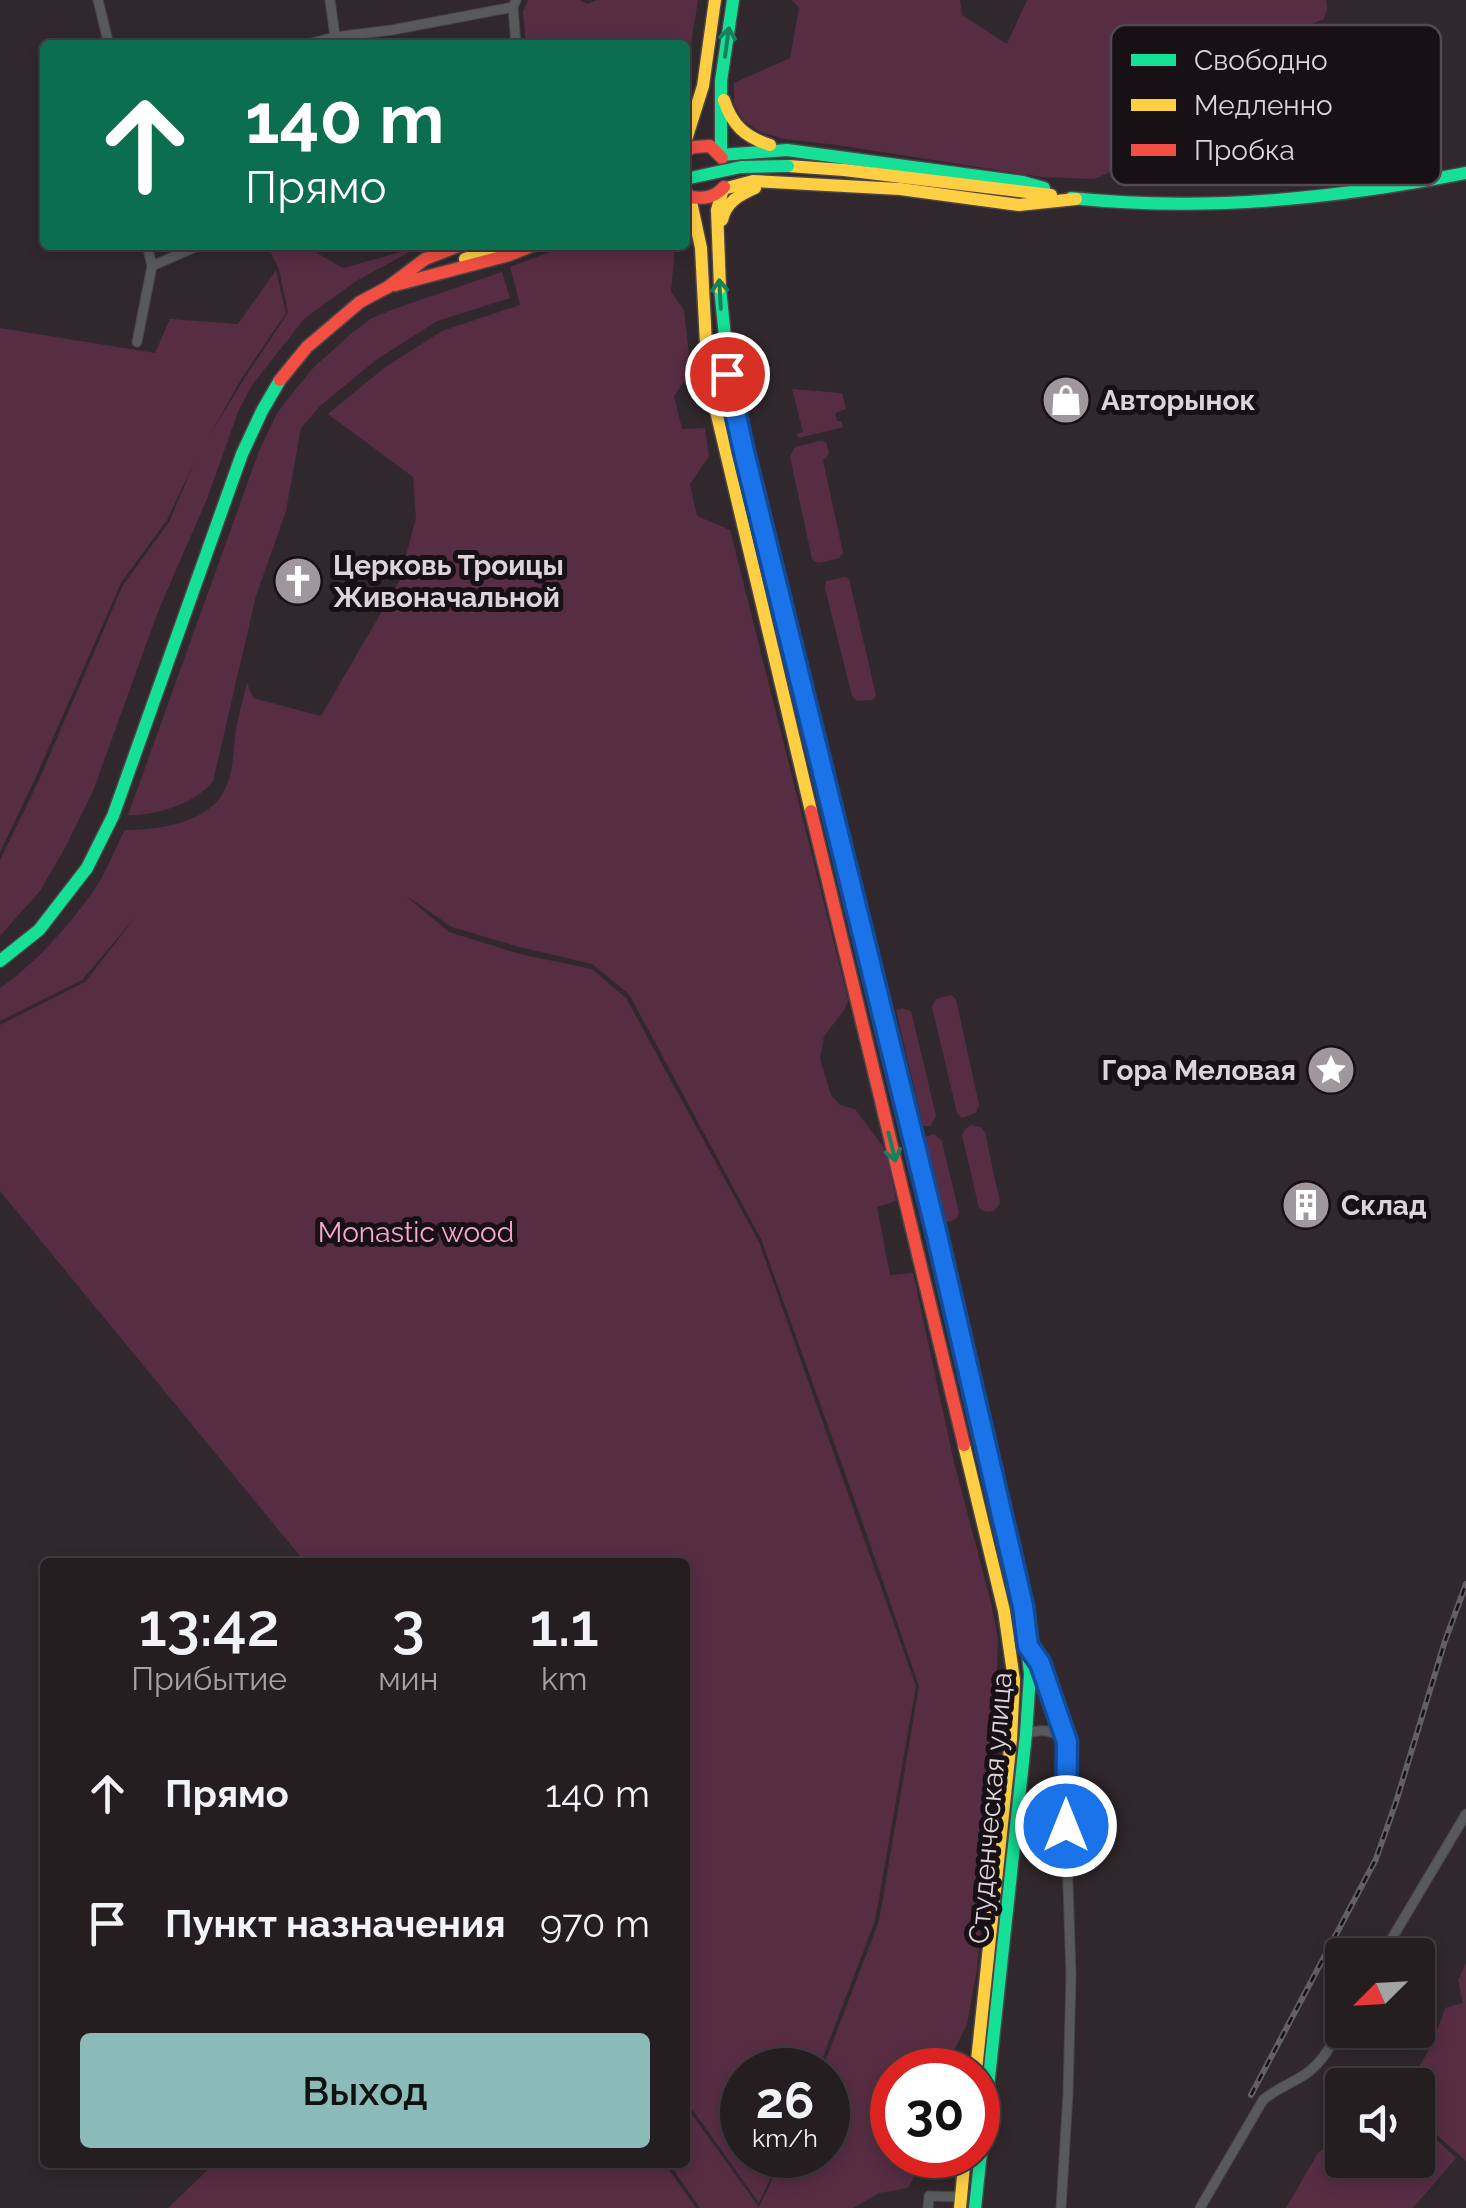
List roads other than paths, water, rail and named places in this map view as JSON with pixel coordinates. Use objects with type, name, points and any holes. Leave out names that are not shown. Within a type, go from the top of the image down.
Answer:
[{"type":"main road","points":[[690,127],[703,86],[715,0]]},
{"type":"main road","points":[[720,155],[720,81],[733,0]]},
{"type":"main road","points":[[720,81],[732,122],[750,140],[787,150],[1023,182],[1094,202],[1281,200],[1407,185]]},
{"type":"main road","points":[[690,150],[710,146],[720,155],[787,150]]},
{"type":"main road","name":"Студенческая улица","points":[[720,155],[726,178],[718,210],[719,248],[732,405],[936,1231],[1023,1606],[1030,1674],[1026,1734],[976,2202]]},
{"type":"main road","points":[[690,178],[741,167],[788,166],[1076,198]]},
{"type":"main road","points":[[1441,178],[1466,173]]},
{"type":"main road","points":[[690,195],[701,200],[711,198],[723,189],[753,181],[900,189],[1020,205],[1076,198]]},
{"type":"main road","points":[[719,248],[723,212],[744,192],[759,187],[814,183]]},
{"type":"main road","name":"Студенческая улица","points":[[690,206],[701,248],[706,344],[725,456],[1004,1611],[1014,1680],[978,2048]]},
{"type":"main road","points":[[690,229],[701,248]]},
{"type":"main road","points":[[388,287],[425,259],[448,250]]},
{"type":"main road","points":[[0,961],[39,930],[87,868],[114,816],[242,454],[280,380],[307,347],[360,302],[388,287],[489,250]]},
{"type":"main road","points":[[388,287],[522,250]]},
{"type":"main road","points":[[706,344],[724,342]]},
{"type":"main road","points":[[963,2178],[960,2203],[976,2202]]},
{"type":"street","points":[[98,0],[108,40]]},
{"type":"street","points":[[330,0],[336,37]]},
{"type":"street","points":[[324,40],[514,4],[516,40]]},
{"type":"street","points":[[137,342],[152,266],[148,250]]},
{"type":"street","points":[[152,266],[189,250]]},
{"type":"street","points":[[1028,1646],[1040,1663],[1067,1742],[1071,1974],[1061,2208]]},
{"type":"street","points":[[1026,1734],[1036,1730],[1055,1732],[1067,1742]]},
{"type":"street","points":[[1392,1938],[1466,1814]]},
{"type":"street","points":[[1200,2208],[1263,2100],[1307,2074],[1329,2048]]},
{"type":"street","points":[[928,2208],[929,2196],[960,2203]]},
{"type":"railway","points":[[1251,2095],[1376,1859],[1466,1584]]},
{"type":"place","name":"Авторынок","points":[[1066,400]]},
{"type":"place","name":"Церковь Троицы Живоначальной","points":[[298,581]]},
{"type":"place","name":"Гора Меловая","points":[[1331,1070]]},
{"type":"place","name":"Склад","points":[[1306,1205]]},
{"type":"park label","name":"Monastic wood","points":[[416,1232]]}]
